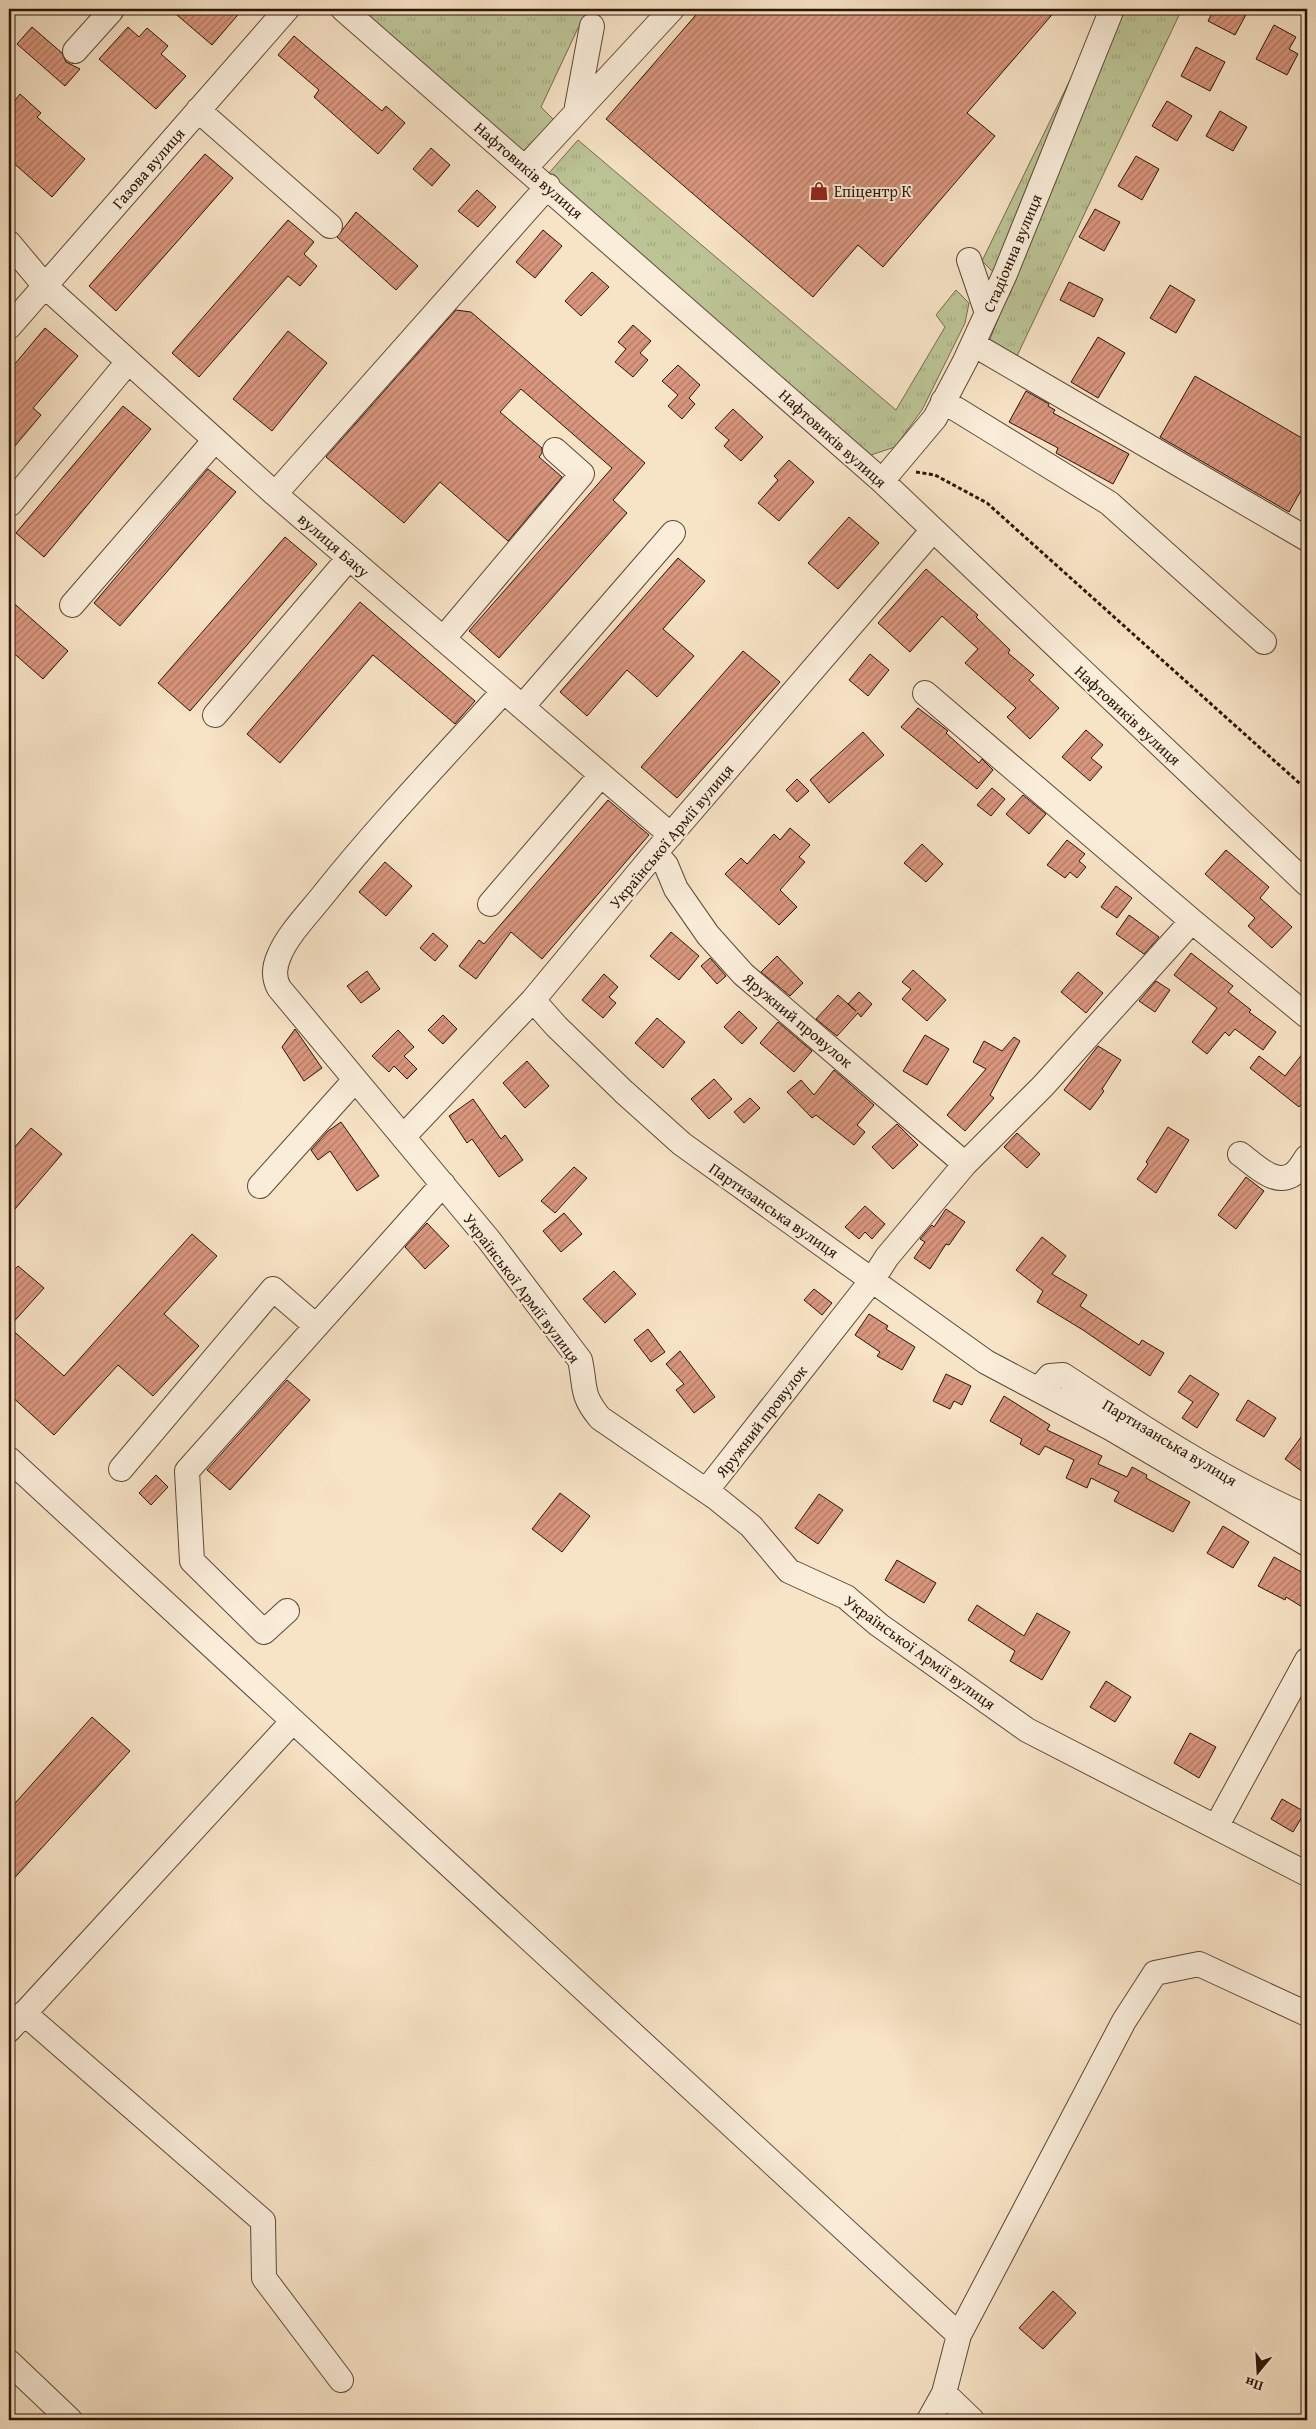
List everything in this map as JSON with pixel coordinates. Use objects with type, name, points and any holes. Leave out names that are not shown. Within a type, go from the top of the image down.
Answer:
[{"type":"street","points":[[75,51],[111,11],[108,9]]},
{"type":"street","name":"Газова вулиця","points":[[9,327],[287,9]]},
{"type":"street","name":"Нафтовиків вулиця","points":[[343,9],[888,475],[933,530],[1307,884]]},
{"type":"street","points":[[526,167],[672,9]]},
{"type":"street","name":"Стадіонна вулиця","points":[[888,475],[935,418],[973,344],[1005,274],[1112,9]]},
{"type":"street","points":[[576,112],[592,26]]},
{"type":"street","points":[[198,110],[330,226]]},
{"type":"street","points":[[275,494],[548,186]]},
{"type":"street","name":"вулиця Баку","points":[[9,243],[45,286],[275,494],[671,835]]},
{"type":"street","points":[[969,260],[987,313]]},
{"type":"street","points":[[973,344],[1307,539]]},
{"type":"street","points":[[10,504],[128,362]]},
{"type":"street","points":[[944,402],[1109,503],[1264,642]]},
{"type":"street","points":[[72,605],[215,440]]},
{"type":"street","points":[[443,639],[582,474],[555,450]]},
{"type":"street","name":"Української Армії вулиця","points":[[403,1137],[533,1000],[655,853],[933,530]]},
{"type":"street","points":[[522,707],[673,533]]},
{"type":"street","points":[[215,715],[349,558]]},
{"type":"street","name":"Української Армії вулиця","points":[[504,691],[352,860],[279,954],[274,979],[279,988],[489,1240],[580,1360],[583,1392],[588,1404],[600,1418],[706,1491],[751,1526],[789,1571],[846,1597],[879,1625],[1027,1730],[1307,1874]]},
{"type":"street","points":[[925,693],[1192,921],[1307,1016]]},
{"type":"street","points":[[490,904],[601,775]]},
{"type":"street","name":"Яружний провулок","points":[[655,853],[666,865],[676,889],[708,934],[743,974],[965,1164]]},
{"type":"street","name":"Яружний провулок","points":[[706,1491],[873,1279],[887,1256],[965,1164],[1042,1086],[1192,921]]},
{"type":"street","name":"Партизанська вулиця","points":[[533,1000],[556,1026],[624,1092],[682,1144],[873,1279],[986,1362],[1112,1429],[1307,1544]]},
{"type":"street","points":[[260,1186],[355,1080]]},
{"type":"street","points":[[1240,1154],[1272,1177],[1282,1179],[1293,1175],[1307,1157]]},
{"type":"street","points":[[287,1611],[264,1632],[192,1561],[187,1471],[443,1184]]},
{"type":"street","points":[[121,1469],[273,1289],[316,1326]]},
{"type":"street","name":"Партизанська вулиця","points":[[1039,1389],[1050,1376],[1063,1375],[1180,1451],[1278,1504],[1307,1517]]},
{"type":"street","points":[[9,1459],[959,2335]]},
{"type":"street","points":[[1216,1827],[1307,1660]]},
{"type":"street","points":[[293,1721],[16,2021],[263,2220],[264,2278],[341,2380]]},
{"type":"street","points":[[929,2420],[944,2394],[959,2335],[1124,2021],[1155,1973],[1199,1964],[1307,2014]]},
{"type":"street","points":[[9,2362],[70,2420]]},
{"type":"street","points":[[944,2394],[972,2420]]},
{"type":"path","points":[[888,475],[935,475],[987,503],[1307,790]]},
{"type":"green space","points":[[358,9],[587,9],[541,107],[554,120],[523,151]]},
{"type":"green space","points":[[1122,9],[1182,9],[1015,360],[988,344]]},
{"type":"green space","points":[[1087,45],[996,275],[982,261]]},
{"type":"green space","points":[[578,140],[896,410],[945,327],[936,315],[956,290],[969,303],[965,323],[922,410],[895,447],[868,456],[549,173]]},
{"type":"building","points":[[170,9],[243,9],[212,45]]},
{"type":"building","name":"Епіцентр К","points":[[701,9],[1057,9],[967,113],[995,136],[883,267],[858,245],[813,297],[606,119]]},
{"type":"building","points":[[1214,9],[1249,9],[1235,35],[1208,21]]},
{"type":"building","points":[[1274,25],[1296,37],[1289,49],[1298,54],[1287,75],[1256,59]]},
{"type":"building","points":[[32,27],[62,53],[66,62],[80,69],[65,86],[17,44]]},
{"type":"building","points":[[128,27],[139,37],[147,28],[168,46],[161,54],[186,76],[156,109],[99,59]]},
{"type":"building","points":[[294,36],[382,111],[386,106],[405,123],[378,154],[314,97],[319,90],[278,55]]},
{"type":"building","points":[[1196,47],[1225,62],[1210,91],[1181,76]]},
{"type":"building","points":[[20,94],[41,113],[37,117],[85,159],[52,197],[9,159],[9,108]]},
{"type":"building","points":[[1167,101],[1192,116],[1177,141],[1152,126]]},
{"type":"building","points":[[1220,111],[1247,127],[1233,151],[1206,136]]},
{"type":"building","points":[[431,148],[450,165],[432,186],[413,169]]},
{"type":"building","points":[[205,154],[233,178],[116,311],[89,286]]},
{"type":"building","points":[[1136,156],[1159,169],[1142,200],[1118,186]]},
{"type":"building","points":[[477,190],[496,207],[478,227],[458,211]]},
{"type":"building","points":[[1095,209],[1120,222],[1104,251],[1079,237]]},
{"type":"building","points":[[356,212],[418,266],[396,290],[337,237]]},
{"type":"building","points":[[288,220],[314,242],[304,254],[317,266],[300,286],[288,276],[199,377],[172,353]]},
{"type":"building","points":[[543,230],[562,246],[535,278],[516,262]]},
{"type":"building","points":[[592,272],[609,287],[581,316],[565,301]]},
{"type":"building","points":[[1069,282],[1103,299],[1094,317],[1060,300]]},
{"type":"building","points":[[1170,285],[1195,300],[1176,333],[1150,318]]},
{"type":"building","points":[[456,310],[471,312],[645,463],[613,500],[627,513],[499,658],[469,631],[612,468],[521,389],[500,412],[542,448],[542,453],[539,457],[562,477],[508,541],[440,482],[404,523],[326,457]]},
{"type":"building","points":[[633,325],[651,341],[640,353],[648,360],[633,377],[615,362],[626,349],[618,342]]},
{"type":"building","points":[[45,328],[78,356],[33,408],[41,415],[9,453],[9,371]]},
{"type":"building","points":[[288,331],[327,363],[272,431],[233,399]]},
{"type":"building","points":[[1098,337],[1125,353],[1098,398],[1071,382]]},
{"type":"building","points":[[678,365],[700,385],[689,398],[695,404],[682,419],[668,406],[678,395],[662,381]]},
{"type":"building","points":[[1195,376],[1307,441],[1307,480],[1289,512],[1160,437]]},
{"type":"building","points":[[1026,391],[1049,404],[1048,406],[1055,410],[1053,413],[1129,454],[1113,484],[1056,453],[1058,448],[1009,422]]},
{"type":"building","points":[[123,406],[151,429],[44,557],[16,533]]},
{"type":"building","points":[[733,409],[763,437],[741,461],[724,446],[729,440],[715,428]]},
{"type":"building","points":[[789,460],[814,482],[779,521],[758,503],[778,480],[774,476]]},
{"type":"building","points":[[208,469],[236,492],[120,626],[94,603]]},
{"type":"building","points":[[849,517],[879,543],[838,589],[808,563]]},
{"type":"building","points":[[285,537],[317,564],[190,711],[158,683]]},
{"type":"building","points":[[678,558],[705,581],[663,629],[694,656],[657,697],[627,670],[587,716],[560,692]]},
{"type":"building","points":[[926,569],[978,615],[976,617],[1010,650],[1008,653],[1034,675],[1029,680],[1059,708],[1030,739],[1007,717],[1016,708],[965,663],[978,649],[942,616],[910,652],[878,623]]},
{"type":"building","points":[[9,599],[68,651],[43,679],[9,649]]},
{"type":"building","points":[[360,602],[475,701],[455,724],[373,655],[280,763],[247,734]]},
{"type":"building","points":[[743,651],[780,682],[677,798],[641,767]]},
{"type":"building","points":[[870,654],[889,670],[868,696],[849,680]]},
{"type":"building","points":[[918,708],[948,731],[946,733],[979,763],[982,759],[993,770],[977,789],[901,727]]},
{"type":"building","points":[[1086,730],[1103,745],[1091,758],[1102,767],[1090,781],[1062,757]]},
{"type":"building","points":[[863,732],[884,755],[829,803],[810,780]]},
{"type":"building","points":[[797,779],[809,791],[797,802],[786,790]]},
{"type":"building","points":[[992,788],[1005,799],[991,816],[977,805]]},
{"type":"building","points":[[1023,795],[1046,814],[1029,834],[1006,814]]},
{"type":"building","points":[[608,800],[649,835],[542,959],[511,932],[476,979],[459,966],[479,940],[484,944]]},
{"type":"building","points":[[790,828],[810,845],[799,857],[805,862],[780,890],[797,907],[779,925],[725,874],[741,858],[747,864],[774,834],[780,840]]},
{"type":"building","points":[[1067,840],[1085,854],[1079,861],[1086,867],[1077,878],[1070,872],[1065,878],[1047,865]]},
{"type":"building","points":[[922,844],[943,864],[926,882],[904,863]]},
{"type":"building","points":[[1226,850],[1269,887],[1260,898],[1292,927],[1272,948],[1248,926],[1255,918],[1205,874]]},
{"type":"building","points":[[385,862],[412,886],[386,916],[359,892]]},
{"type":"building","points":[[1116,886],[1132,898],[1117,918],[1101,907]]},
{"type":"building","points":[[1129,915],[1159,937],[1144,954],[1116,934]]},
{"type":"building","points":[[671,932],[699,956],[679,980],[650,956]]},
{"type":"building","points":[[433,933],[448,946],[435,961],[420,948]]},
{"type":"building","points":[[1191,953],[1233,986],[1228,992],[1251,1010],[1249,1012],[1276,1032],[1263,1050],[1235,1029],[1229,1036],[1225,1032],[1207,1054],[1192,1042],[1217,1008],[1174,975]]},
{"type":"building","points":[[777,956],[803,983],[790,996],[761,972]]},
{"type":"building","points":[[710,958],[726,976],[717,984],[701,966]]},
{"type":"building","points":[[913,970],[946,1000],[927,1021],[902,999],[911,989],[902,982]]},
{"type":"building","points":[[367,971],[380,989],[361,1003],[347,986]]},
{"type":"building","points":[[1078,972],[1103,993],[1086,1013],[1061,992]]},
{"type":"building","points":[[604,974],[618,987],[609,997],[616,1003],[603,1018],[582,1000]]},
{"type":"building","points":[[1156,981],[1170,990],[1155,1012],[1139,1001]]},
{"type":"building","points":[[859,992],[872,1004],[861,1017],[858,1013],[837,1036],[816,1019],[838,995],[848,1004]]},
{"type":"building","points":[[739,1011],[757,1028],[742,1044],[724,1027]]},
{"type":"building","points":[[443,1015],[457,1029],[443,1044],[428,1030]]},
{"type":"building","points":[[657,1018],[685,1042],[663,1068],[635,1043]]},
{"type":"building","points":[[778,1022],[812,1051],[794,1072],[760,1043]]},
{"type":"building","points":[[295,1029],[322,1068],[304,1081],[282,1047]]},
{"type":"building","points":[[398,1030],[414,1047],[404,1056],[417,1069],[407,1079],[394,1066],[389,1072],[372,1056]]},
{"type":"building","points":[[925,1035],[949,1049],[927,1085],[903,1071]]},
{"type":"building","points":[[1014,1037],[1020,1041],[990,1095],[994,1098],[965,1131],[947,1115],[986,1069],[973,1062],[984,1041],[1002,1051]]},
{"type":"building","points":[[1098,1046],[1121,1060],[1102,1089],[1104,1091],[1090,1110],[1064,1090]]},
{"type":"building","points":[[1307,1048],[1307,1097],[1299,1107],[1250,1068],[1259,1056],[1285,1076]]},
{"type":"building","points":[[527,1061],[549,1086],[525,1108],[503,1083]]},
{"type":"building","points":[[834,1070],[874,1105],[857,1125],[865,1132],[854,1145],[816,1115],[812,1118],[787,1092],[801,1080],[814,1095]]},
{"type":"building","points":[[714,1079],[732,1099],[709,1119],[691,1099]]},
{"type":"building","points":[[750,1098],[760,1108],[744,1123],[734,1112]]},
{"type":"building","points":[[473,1099],[501,1139],[505,1135],[523,1160],[499,1177],[472,1139],[467,1143],[449,1116]]},
{"type":"building","points":[[341,1122],[379,1176],[357,1191],[330,1151],[318,1160],[311,1150],[328,1131]]},
{"type":"building","points":[[897,1124],[918,1145],[893,1169],[872,1147]]},
{"type":"building","points":[[1168,1127],[1189,1140],[1156,1193],[1137,1179],[1148,1164],[1146,1162]]},
{"type":"building","points":[[31,1128],[62,1154],[9,1216],[9,1154]]},
{"type":"building","points":[[1017,1133],[1040,1154],[1027,1168],[1004,1147]]},
{"type":"building","points":[[574,1167],[587,1178],[555,1213],[541,1201]]},
{"type":"building","points":[[1246,1177],[1264,1191],[1236,1229],[1218,1215]]},
{"type":"building","points":[[865,1206],[885,1224],[872,1239],[865,1232],[859,1239],[845,1227]]},
{"type":"building","points":[[946,1209],[965,1222],[949,1245],[946,1244],[930,1269],[914,1258],[925,1242],[920,1239],[932,1225],[934,1227]]},
{"type":"building","points":[[564,1213],[582,1234],[561,1252],[543,1231]]},
{"type":"building","points":[[427,1223],[449,1246],[425,1269],[405,1247]]},
{"type":"building","points":[[192,1234],[217,1256],[164,1314],[199,1346],[153,1396],[118,1365],[54,1435],[9,1394],[9,1327],[64,1376]]},
{"type":"building","points":[[1042,1237],[1066,1256],[1052,1274],[1087,1295],[1080,1306],[1139,1345],[1142,1340],[1164,1353],[1150,1376],[1083,1330],[1037,1302],[1043,1291],[1016,1270]]},
{"type":"building","points":[[18,1266],[44,1288],[9,1327],[9,1276]]},
{"type":"building","points":[[614,1271],[636,1294],[605,1323],[583,1299]]},
{"type":"building","points":[[814,1289],[832,1303],[822,1315],[804,1300]]},
{"type":"building","points":[[869,1314],[888,1326],[886,1329],[915,1347],[902,1370],[877,1356],[880,1352],[855,1335]]},
{"type":"building","points":[[648,1329],[665,1352],[651,1362],[634,1340]]},
{"type":"building","points":[[680,1351],[715,1397],[694,1413],[676,1390],[684,1384],[666,1364]]},
{"type":"building","points":[[946,1374],[971,1386],[962,1405],[954,1401],[950,1409],[933,1401]]},
{"type":"building","points":[[1190,1375],[1219,1394],[1197,1428],[1182,1418],[1193,1402],[1178,1392]]},
{"type":"building","points":[[287,1380],[310,1400],[230,1490],[207,1470]]},
{"type":"building","points":[[1004,1396],[1050,1425],[1047,1430],[1102,1456],[1098,1464],[1127,1477],[1132,1467],[1147,1475],[1146,1478],[1190,1502],[1173,1532],[1114,1501],[1119,1492],[1091,1478],[1087,1488],[1066,1478],[1074,1460],[1045,1446],[1039,1455],[1020,1444],[1022,1439],[990,1421]]},
{"type":"building","points":[[1248,1400],[1276,1418],[1264,1437],[1236,1420]]},
{"type":"building","points":[[1307,1429],[1307,1475],[1285,1459]]},
{"type":"building","points":[[156,1475],[168,1487],[151,1505],[139,1493]]},
{"type":"building","points":[[560,1493],[590,1516],[562,1552],[532,1529]]},
{"type":"building","points":[[819,1494],[843,1510],[818,1544],[795,1528]]},
{"type":"building","points":[[1223,1526],[1249,1542],[1233,1568],[1207,1553]]},
{"type":"building","points":[[1274,1557],[1307,1575],[1307,1610],[1286,1597],[1285,1600],[1258,1586]]},
{"type":"building","points":[[897,1560],[936,1583],[924,1603],[885,1580]]},
{"type":"building","points":[[977,1605],[1024,1636],[1037,1613],[1070,1632],[1042,1680],[1010,1661],[1015,1651],[968,1620]]},
{"type":"building","points":[[1106,1681],[1131,1697],[1115,1722],[1090,1707]]},
{"type":"building","points":[[92,1717],[130,1751],[9,1884],[9,1810]]},
{"type":"building","points":[[1190,1733],[1216,1747],[1199,1778],[1174,1763]]},
{"type":"building","points":[[1282,1799],[1305,1812],[1293,1832],[1271,1819]]},
{"type":"building","points":[[1053,2291],[1076,2313],[1043,2349],[1019,2328]]},
{"type":"place","name":"Епіцентр К","points":[[819,191]]}]
